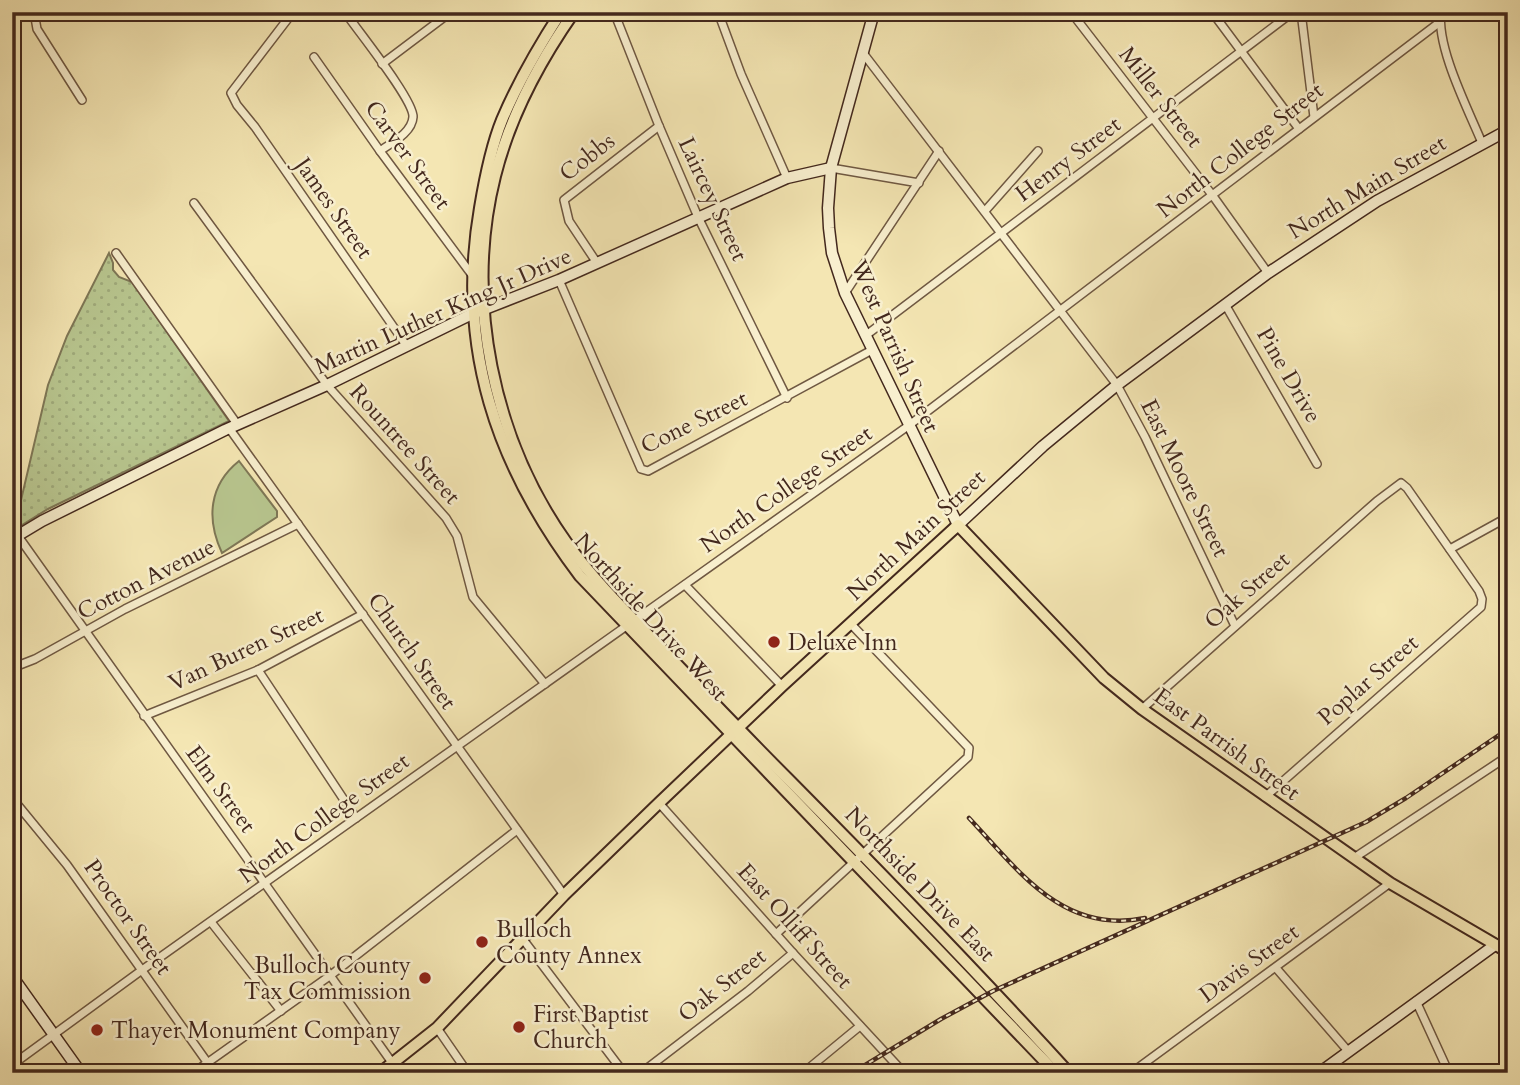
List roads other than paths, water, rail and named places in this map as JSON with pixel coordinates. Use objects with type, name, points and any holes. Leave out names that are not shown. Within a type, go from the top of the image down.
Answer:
[{"type":"main road","name":"Northside Drive West","points":[[561,12],[536,50],[502,120],[483,191],[474,240],[472,275],[472,314],[478,355],[492,413],[506,452],[524,492],[559,549],[580,576],[631,624],[734,731]]},
{"type":"main road","name":"Northside Drive West","points":[[574,12],[528,87],[512,124],[495,176],[483,264],[484,309],[490,361],[499,401],[512,441],[536,493],[566,542],[631,624]]},
{"type":"main road","name":"North Main Street","points":[[380,1073],[437,1028],[564,895],[659,803],[958,525]]},
{"type":"main road","name":"East Parrish Street","points":[[958,525],[1104,678],[1142,709],[1390,883],[1508,952]]},
{"type":"main road","name":"Northside Drive East","points":[[734,731],[1069,1073]]},
{"type":"main road","name":"Northside Drive East","points":[[858,857],[1056,1073]]},
{"type":"street","points":[[34,12],[37,29],[82,100]]},
{"type":"street","name":"James Street","points":[[293,12],[231,93],[406,345]]},
{"type":"street","points":[[345,12],[405,96],[413,116],[411,126],[405,133],[380,151]]},
{"type":"street","points":[[382,64],[451,12]]},
{"type":"street","name":"Laircey Street","points":[[614,12],[698,217],[788,397]]},
{"type":"street","points":[[718,12],[741,74],[787,178]]},
{"type":"street","name":"West Parrish Street","points":[[874,12],[831,168],[828,208],[832,253],[845,293],[958,525]]},
{"type":"street","name":"Miller Street","points":[[1071,12],[1213,196],[1268,274]]},
{"type":"street","points":[[1212,12],[1299,130]]},
{"type":"street","name":"Henry Street","points":[[865,336],[1293,12]]},
{"type":"street","points":[[1301,12],[1314,117]]},
{"type":"street","points":[[1441,12],[1440,22],[1450,64],[1482,143]]},
{"type":"street","name":"North College Street","points":[[12,1065],[908,426],[1440,22]]},
{"type":"street","name":"East Moore Street","points":[[863,53],[1118,385],[1235,626]]},
{"type":"street","name":"Carver Street","points":[[314,57],[472,275]]},
{"type":"street","name":"Cobbs","points":[[597,263],[569,221],[564,200],[659,126]]},
{"type":"street","name":"North Main Street","points":[[958,525],[1043,446],[1118,385],[1268,274],[1377,201],[1508,130]]},
{"type":"street","points":[[845,293],[939,151]]},
{"type":"street","points":[[985,211],[1038,151]]},
{"type":"street","name":"Martin Luther King Jr Drive","points":[[15,538],[42,521],[233,426],[327,385],[472,314],[559,280],[787,178],[831,168],[919,183]]},
{"type":"street","name":"Rountree Street","points":[[194,203],[327,385],[446,518],[457,536],[473,597],[545,684]]},
{"type":"street","name":"Church Street","points":[[116,253],[298,524],[564,895]]},
{"type":"street","name":"Cone Street","points":[[559,280],[641,469],[648,471],[872,350]]},
{"type":"street","name":"Pine Drive","points":[[1226,306],[1317,464]]},
{"type":"street","name":"Oak Street","points":[[1142,709],[1377,500],[1401,483],[1450,550]]},
{"type":"street","points":[[1450,550],[1508,517]]},
{"type":"street","name":"Cotton Avenue","points":[[12,668],[35,659],[125,609],[298,524]]},
{"type":"street","points":[[12,558],[15,538]]},
{"type":"street","name":"Elm Street","points":[[15,538],[85,631],[393,1064]]},
{"type":"street","name":"Poplar Street","points":[[1265,797],[1481,607],[1482,600],[1476,587],[1450,550]]},
{"type":"street","points":[[685,584],[782,686]]},
{"type":"street","name":"Van Buren Street","points":[[145,716],[258,670],[363,614]]},
{"type":"street","name":"Oak Street","points":[[776,934],[968,757],[969,748],[850,623]]},
{"type":"street","points":[[258,670],[356,818]]},
{"type":"street","points":[[1354,858],[1508,756]]},
{"type":"street","name":"Proctor Street","points":[[12,798],[67,865],[142,970],[206,1067]]},
{"type":"street","name":"East Olliff Street","points":[[659,803],[904,1073]]},
{"type":"street","points":[[193,1073],[206,1067],[331,975],[517,831]]},
{"type":"street","name":"Davis Street","points":[[1131,1073],[1390,883]]},
{"type":"street","points":[[211,922],[281,1011]]},
{"type":"street","points":[[522,938],[624,1073]]},
{"type":"street","points":[[1319,1073],[1495,945]]},
{"type":"street","name":"Oak Street","points":[[641,1073],[793,953]]},
{"type":"street","points":[[1276,968],[1348,1051]]},
{"type":"street","points":[[12,976],[81,1073]]},
{"type":"street","points":[[1416,1001],[1449,1073]]},
{"type":"street","points":[[803,1073],[860,1026]]},
{"type":"street","points":[[437,1028],[468,1073]]},
{"type":"railway","points":[[852,1073],[993,991],[1366,822],[1508,729]]},
{"type":"railway","points":[[969,818],[1025,877],[1066,908],[1090,917],[1116,921],[1145,918]]},
{"type":"place","name":"Deluxe Inn","points":[[774,642]]},
{"type":"place","name":"Bulloch County Annex","points":[[482,942]]},
{"type":"place","name":"Bulloch County Tax Commission","points":[[425,978]]},
{"type":"place","name":"First Baptist Church","points":[[519,1027]]},
{"type":"place","name":"Thayer Monument Company","points":[[97,1030]]}]
